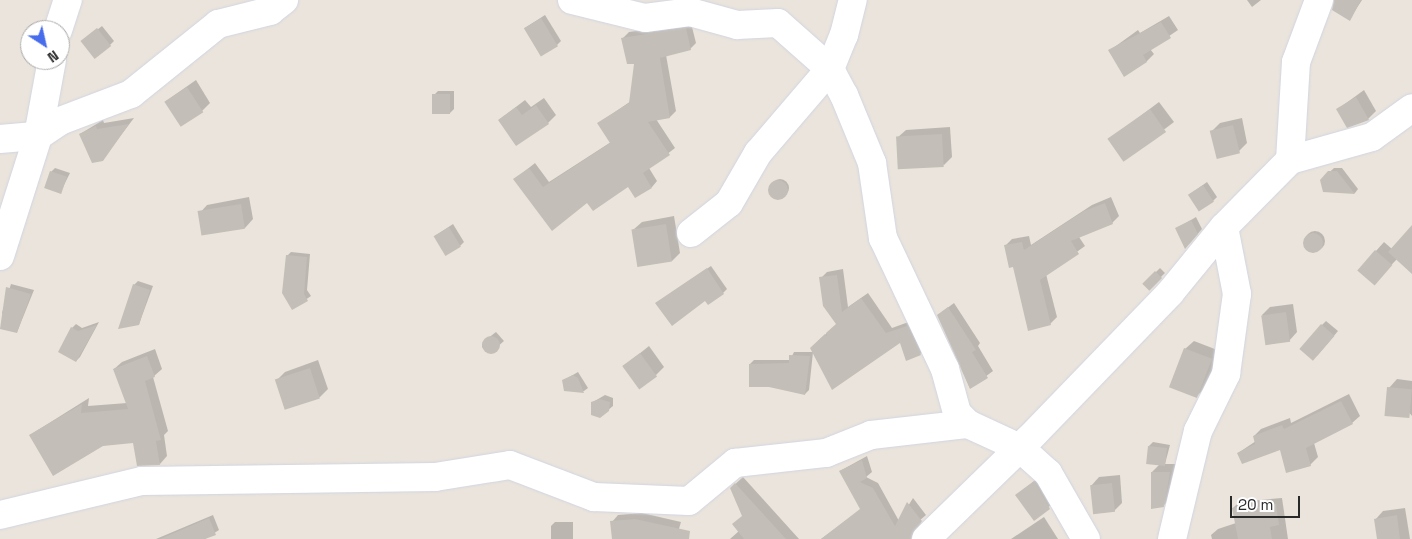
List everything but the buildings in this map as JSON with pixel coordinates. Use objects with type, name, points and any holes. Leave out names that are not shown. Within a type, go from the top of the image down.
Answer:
[{"type":"street","points":[[61,20],[68,0]]},
{"type":"street","points":[[0,139],[38,136],[60,121],[131,94],[218,24],[270,10],[284,0]]},
{"type":"street","points":[[572,0],[644,18],[690,12],[737,25],[778,23],[830,70],[844,95],[872,163],[883,238],[945,368],[957,413],[968,424],[1020,448],[1048,473],[1086,539]]},
{"type":"street","points":[[691,233],[728,203],[758,153],[830,70],[844,36],[853,0]]},
{"type":"street","points":[[1290,160],[1296,62],[1318,0]]},
{"type":"street","points":[[0,256],[38,136],[50,70]]},
{"type":"street","points":[[926,539],[1020,448],[1170,293],[1224,227],[1290,160],[1372,137],[1412,108]]},
{"type":"street","points":[[1172,539],[1198,431],[1226,374],[1237,294],[1224,227]]},
{"type":"street","points":[[0,515],[142,482],[434,477],[510,465],[594,497],[689,501],[735,463],[826,454],[871,435],[968,424]]}]
